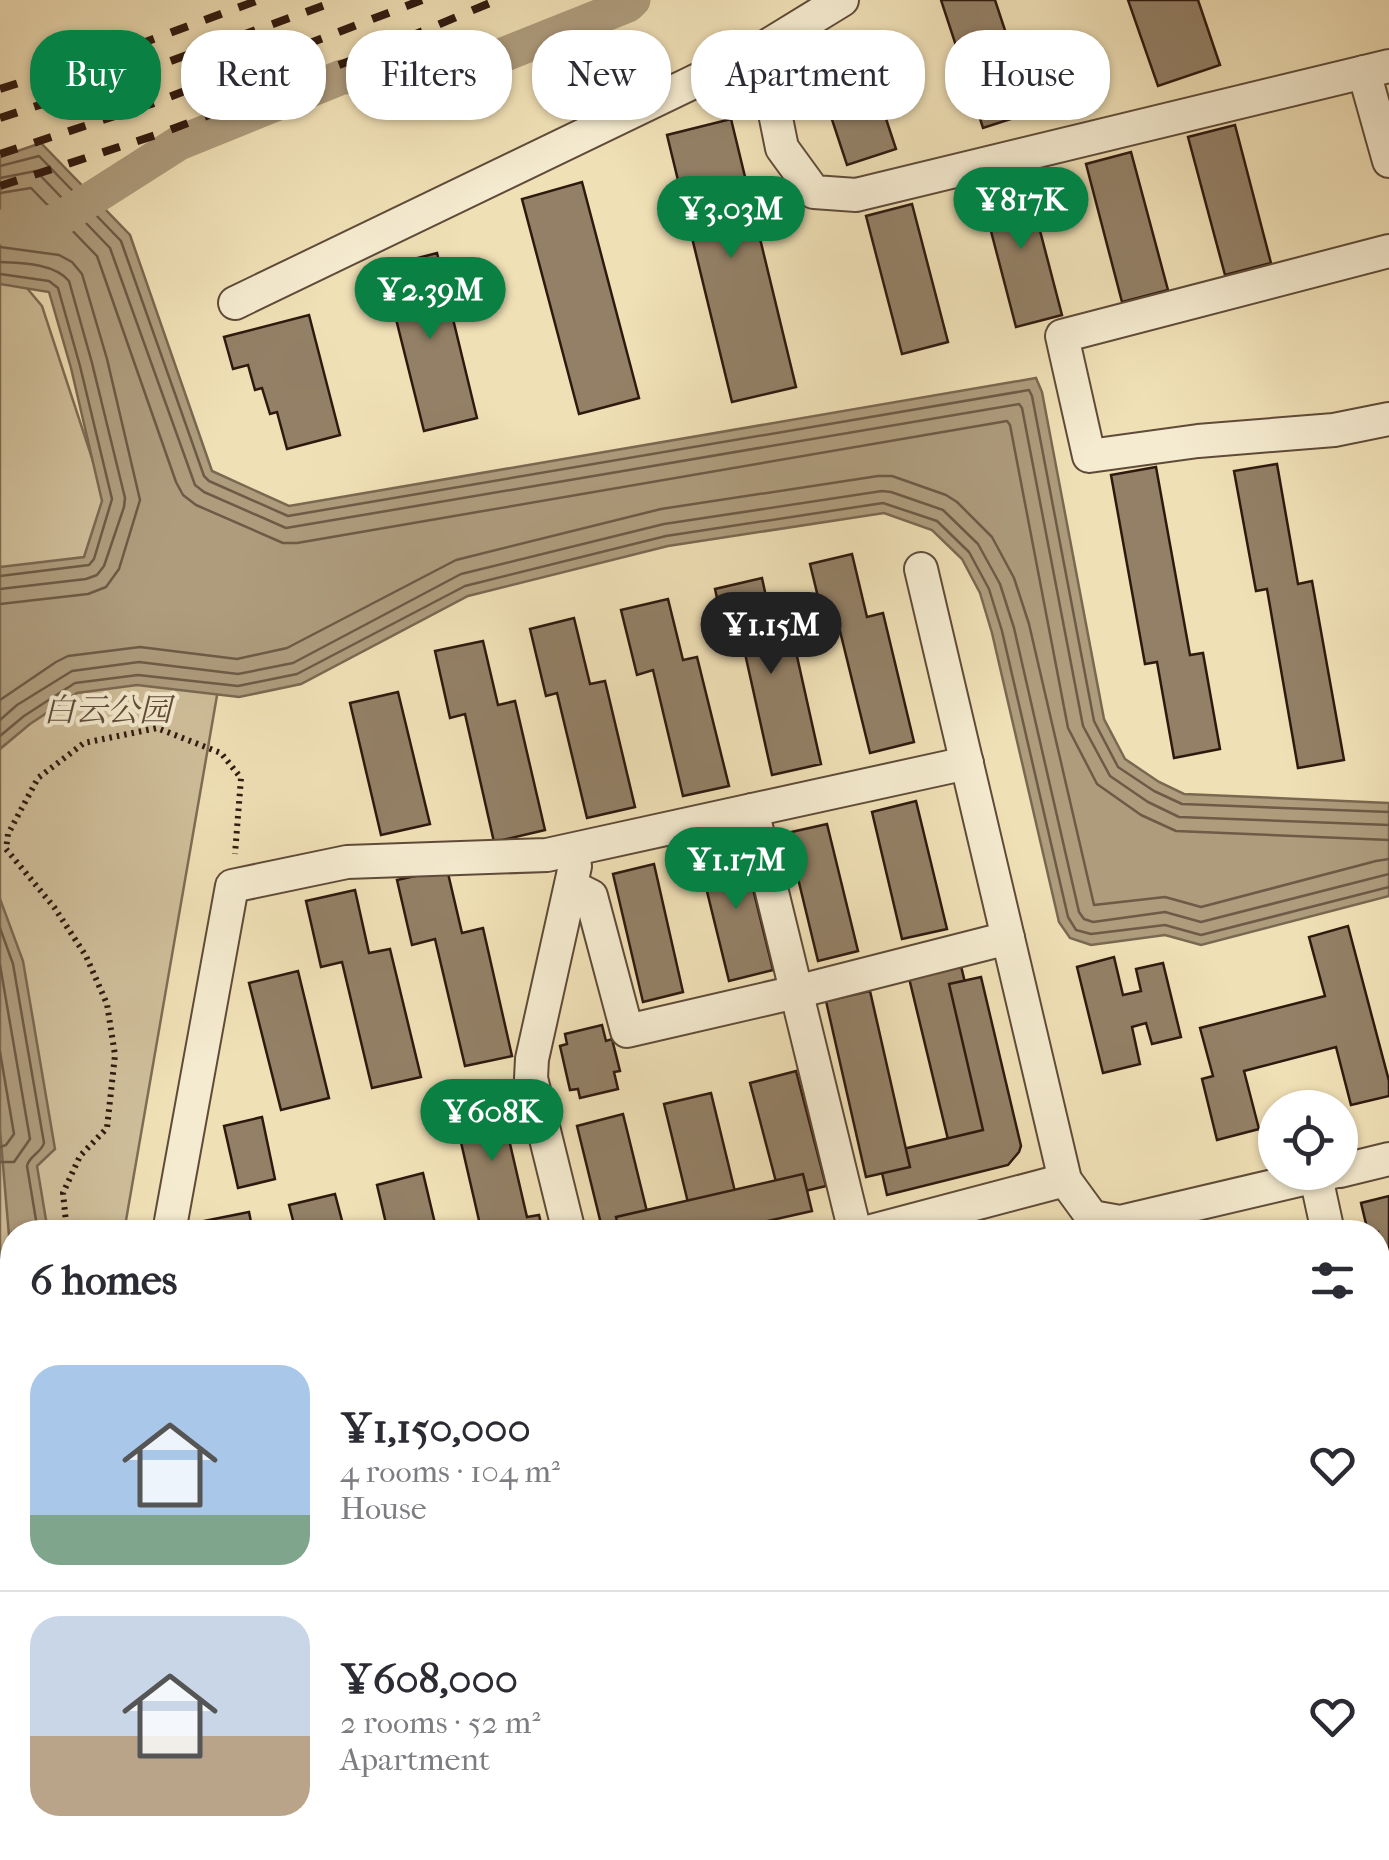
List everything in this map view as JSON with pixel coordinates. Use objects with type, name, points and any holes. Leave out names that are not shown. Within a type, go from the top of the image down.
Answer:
[{"type":"street","points":[[793,30],[842,0]]},
{"type":"street","points":[[776,120],[782,148],[814,192],[856,195],[1376,69],[1389,160]]},
{"type":"street","points":[[236,303],[691,83]]},
{"type":"street","points":[[1389,251],[1062,336],[1089,456],[1198,441],[1334,430],[1389,420]]},
{"type":"street","points":[[921,570],[1065,1180],[1087,1220]]},
{"type":"street","points":[[171,1220],[232,886],[347,862],[546,855],[967,763]]},
{"type":"street","points":[[752,810],[852,1220]]},
{"type":"street","points":[[566,1220],[531,1078],[579,848]]},
{"type":"street","points":[[571,886],[591,896],[627,1031],[1008,938]]},
{"type":"street","points":[[1358,1166],[1389,1159]]},
{"type":"street","points":[[913,1220],[1065,1180]]},
{"type":"street","points":[[1173,1220],[1199,1219],[1282,1190]]},
{"type":"street","points":[[1328,1220],[1329,1190]]},
{"type":"path","points":[[66,1220],[63,1193],[80,1156],[107,1128],[115,1055],[107,1004],[86,956],[54,907],[3,849],[8,834],[38,778],[84,742],[157,728],[221,753],[241,778],[232,886]]},
{"type":"green space","name":"白云公园","points":[[0,256],[42,306],[110,513],[219,684],[126,1220],[0,1220]]},
{"type":"water","points":[[41,143],[130,235],[212,471],[289,506],[1036,378],[1042,392],[1104,719],[1125,759],[1184,794],[1389,803],[1389,896],[1201,945],[1165,935],[1091,945],[1070,938],[1059,922],[980,593],[962,559],[932,530],[884,513],[668,546],[468,596],[301,684],[239,697],[137,685],[77,693],[0,749],[0,567],[84,557],[102,501],[49,292],[0,284],[0,157]]},
{"type":"water","points":[[0,899],[23,961],[55,1149],[37,1166],[46,1220],[8,1220],[0,1130]]},
{"type":"building","points":[[941,0],[995,0],[1005,30],[951,30]]},
{"type":"building","points":[[1128,0],[1198,0],[1220,65],[1158,86]]},
{"type":"building","points":[[731,120],[796,387],[732,402],[667,135]]},
{"type":"building","points":[[832,120],[886,120],[896,149],[847,165]]},
{"type":"building","points":[[980,120],[1008,120],[983,128]]},
{"type":"building","points":[[1235,125],[1271,263],[1225,275],[1188,137]]},
{"type":"building","points":[[1131,152],[1168,290],[1122,302],[1086,164]]},
{"type":"building","points":[[1026,177],[1062,315],[1016,327],[980,189]]},
{"type":"building","points":[[582,182],[639,398],[579,414],[522,199]]},
{"type":"building","points":[[912,204],[948,342],[902,354],[866,216]]},
{"type":"building","points":[[437,253],[477,418],[424,431],[383,267]]},
{"type":"building","points":[[309,315],[340,435],[287,449],[277,412],[270,414],[262,388],[255,390],[248,365],[233,369],[224,337]]},
{"type":"building","points":[[1277,464],[1298,584],[1312,581],[1344,760],[1298,768],[1267,589],[1256,591],[1234,471]]},
{"type":"building","points":[[1156,467],[1190,655],[1203,653],[1220,749],[1174,758],[1157,662],[1145,664],[1111,475]]},
{"type":"building","points":[[852,554],[867,617],[883,613],[914,742],[870,753],[839,627],[826,630],[810,564]]},
{"type":"building","points":[[762,578],[775,638],[792,634],[821,764],[772,775],[744,649],[729,652],[715,589]]},
{"type":"building","points":[[668,599],[683,660],[697,657],[729,786],[683,796],[653,670],[637,675],[621,610]]},
{"type":"building","points":[[574,618],[590,684],[605,681],[635,807],[587,818],[557,693],[546,696],[530,629]]},
{"type":"building","points":[[483,641],[498,705],[515,701],[545,830],[494,842],[465,714],[450,718],[435,651]]},
{"type":"building","points":[[398,692],[430,824],[381,835],[350,703]]},
{"type":"building","points":[[916,801],[947,929],[902,939],[872,812]]},
{"type":"building","points":[[827,824],[858,951],[818,961],[787,833]]},
{"type":"building","points":[[742,844],[773,970],[729,981],[698,855]]},
{"type":"building","points":[[654,864],[683,992],[643,1002],[613,874]]},
{"type":"building","points":[[447,869],[462,933],[483,928],[512,1056],[465,1066],[435,939],[412,945],[397,880]]},
{"type":"building","points":[[355,890],[369,953],[390,949],[421,1077],[372,1088],[342,962],[321,967],[306,901]]},
{"type":"building","points":[[1348,926],[1389,1081],[1389,1096],[1358,1103],[1358,1090],[1347,1090],[1336,1047],[1244,1071],[1258,1129],[1217,1140],[1202,1079],[1213,1076],[1200,1028],[1325,996],[1309,937]]},
{"type":"building","points":[[1114,957],[1123,995],[1141,991],[1136,969],[1163,963],[1181,1037],[1152,1044],[1146,1023],[1132,1027],[1140,1064],[1103,1073],[1077,967]]},
{"type":"building","points":[[961,966],[1004,1144],[952,1156],[909,978]]},
{"type":"building","points":[[298,971],[329,1098],[281,1110],[249,983]]},
{"type":"building","points":[[981,977],[1021,1146],[1019,1152],[1008,1165],[887,1195],[878,1155],[983,1130],[949,984]]},
{"type":"building","points":[[870,991],[910,1167],[866,1177],[826,1001]]},
{"type":"building","points":[[602,1025],[606,1041],[612,1039],[620,1071],[614,1072],[618,1089],[580,1098],[578,1089],[570,1090],[560,1046],[567,1044],[565,1034]]},
{"type":"building","points":[[796,1071],[826,1186],[780,1197],[750,1083]]},
{"type":"building","points":[[497,1088],[527,1217],[539,1215],[540,1220],[479,1220],[451,1099]]},
{"type":"building","points":[[711,1093],[739,1208],[692,1219],[664,1104]]},
{"type":"building","points":[[623,1114],[649,1220],[600,1220],[577,1126]]},
{"type":"building","points":[[262,1117],[275,1179],[238,1188],[224,1126]]},
{"type":"building","points":[[423,1173],[434,1220],[385,1220],[377,1185]]},
{"type":"building","points":[[803,1174],[812,1211],[772,1220],[616,1217]]},
{"type":"building","points":[[335,1194],[342,1220],[293,1220],[289,1205]]},
{"type":"building","points":[[1389,1196],[1389,1220],[1365,1220],[1361,1203]]},
{"type":"building","points":[[249,1212],[251,1220],[209,1220]]},
{"type":"waterway","points":[[0,227],[55,222],[179,143],[342,77],[455,74],[633,0]]},
{"type":"railway","points":[[0,89],[259,0]]},
{"type":"railway","points":[[0,118],[339,0]]},
{"type":"railway","points":[[0,154],[151,104],[422,0]]},
{"type":"railway","points":[[0,186],[162,133],[497,0]]}]
